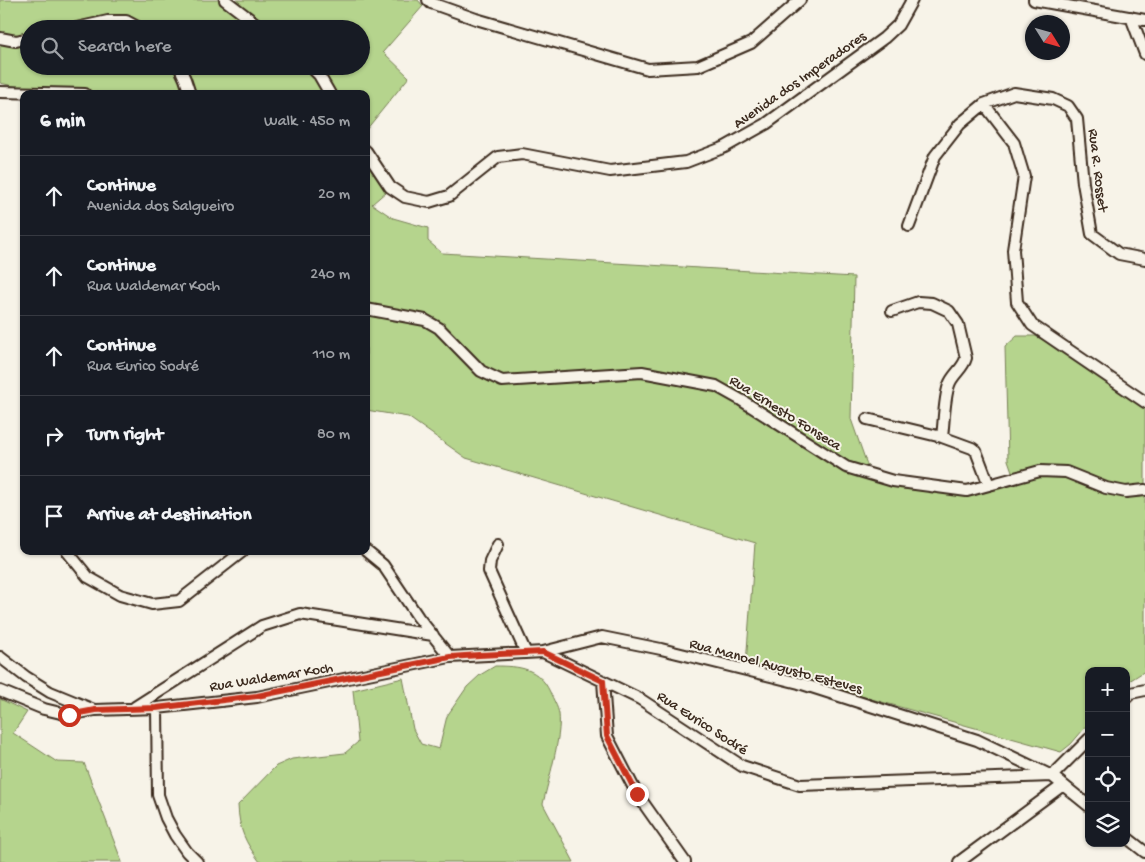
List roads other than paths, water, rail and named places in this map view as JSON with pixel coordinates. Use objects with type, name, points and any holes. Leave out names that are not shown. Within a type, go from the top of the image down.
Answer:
[{"type":"street","points":[[225,0],[251,20]]},
{"type":"street","points":[[428,0],[431,3],[476,19],[648,69],[698,66],[751,43],[800,0]]},
{"type":"street","name":"Avenida dos Imperadores","points":[[370,157],[390,187],[406,197],[428,202],[449,196],[498,157],[522,154],[610,170],[686,162],[725,147],[766,124],[884,38],[898,25],[912,0]]},
{"type":"street","points":[[1034,0],[1145,20]]},
{"type":"street","points":[[1131,18],[1145,54]]},
{"type":"street","points":[[0,38],[20,40]]},
{"type":"street","points":[[183,75],[189,90]]},
{"type":"street","points":[[319,75],[328,90]]},
{"type":"street","points":[[0,92],[20,92]]},
{"type":"street","name":"Rua R. Rosset","points":[[909,226],[935,156],[960,124],[984,104],[1014,93],[1053,99],[1068,106],[1077,119],[1083,183],[1092,234],[1119,254],[1145,259]]},
{"type":"street","points":[[984,104],[1014,142],[1024,176],[1013,250],[1017,302],[1032,325],[1145,402]]},
{"type":"street","points":[[892,311],[918,302],[932,303],[949,311],[958,324],[966,358],[948,386],[942,437]]},
{"type":"street","name":"Rua Ernesto Fonseca","points":[[370,310],[425,320],[439,328],[481,372],[502,381],[642,372],[716,386],[846,467],[893,480],[967,491],[1040,471],[1066,472],[1106,488],[1126,492],[1145,490]]},
{"type":"street","points":[[868,419],[942,437],[972,448],[976,451],[989,485]]},
{"type":"street","points":[[498,544],[490,561],[489,571],[526,652]]},
{"type":"street","points":[[370,554],[383,565],[418,618],[450,657]]},
{"type":"street","points":[[70,555],[88,578],[120,595],[152,604],[179,601],[237,555]]},
{"type":"street","points":[[134,708],[262,626],[300,614],[432,636]]},
{"type":"street","name":"Rua Manoel Augusto Esteves","points":[[543,652],[602,637],[799,683],[977,740],[1052,776]]},
{"type":"street","name":"Rua Eurico Sodré","points":[[450,657],[543,652],[640,699],[742,766],[800,786],[1052,776]]},
{"type":"street","points":[[0,657],[50,692],[95,710]]},
{"type":"street","name":"Rua Waldemar Koch","points":[[0,691],[44,710],[69,715],[95,710],[156,708],[257,696],[450,657]]},
{"type":"street","points":[[603,681],[607,736],[637,794],[685,862]]},
{"type":"street","points":[[1130,694],[1145,690]]},
{"type":"street","points":[[156,708],[158,795],[166,818],[175,835],[197,862]]},
{"type":"street","points":[[1085,743],[1052,776],[1085,803]]},
{"type":"street","points":[[959,862],[1063,785]]},
{"type":"street","points":[[1130,840],[1145,852]]}]
